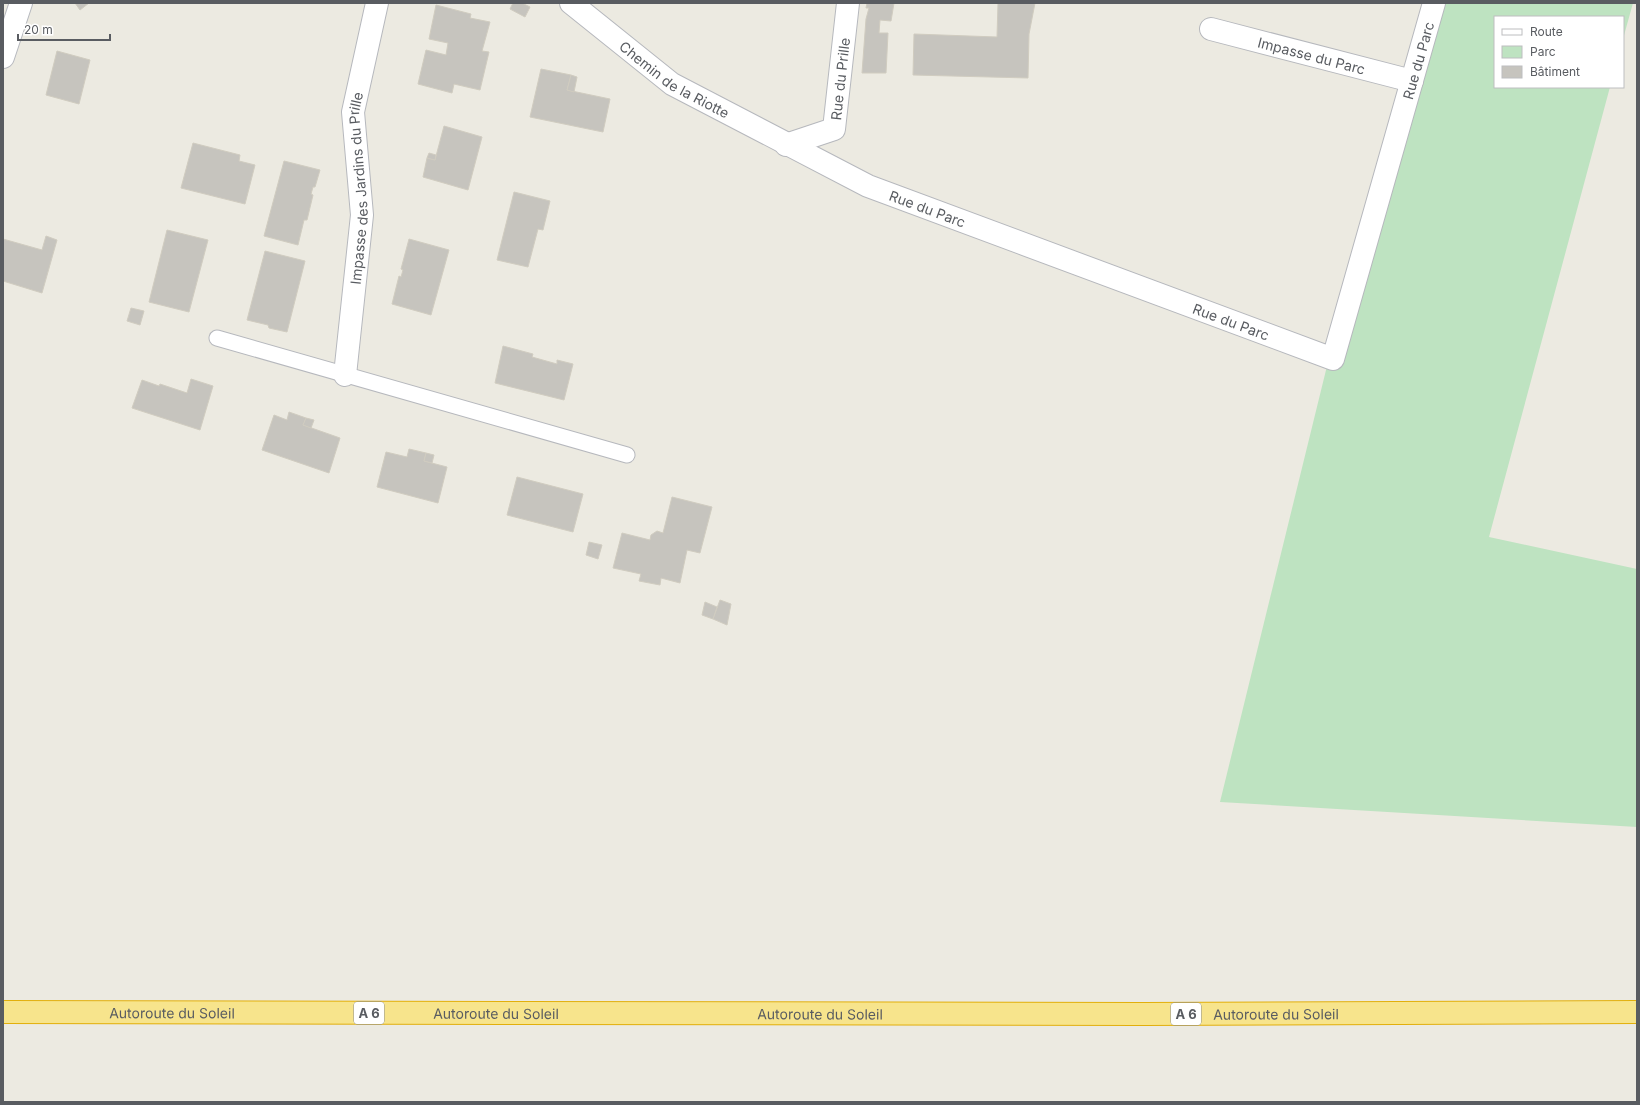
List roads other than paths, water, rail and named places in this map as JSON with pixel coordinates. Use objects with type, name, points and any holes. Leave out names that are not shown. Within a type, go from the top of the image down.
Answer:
[{"type":"highway","name":"Autoroute du Soleil","points":[[3,1012],[1143,1014],[1637,1012]]},
{"type":"street","points":[[3,57],[21,3]]},
{"type":"street","name":"Impasse des Jardins du Prille","points":[[345,375],[362,215],[353,112],[377,3]]},
{"type":"street","name":"Chemin de la Riotte","points":[[571,3],[672,84],[786,145]]},
{"type":"street","name":"Rue du Prille","points":[[786,145],[834,129],[848,3]]},
{"type":"street","name":"Rue du Parc","points":[[786,145],[868,186],[1333,360],[1434,3]]},
{"type":"street","name":"Impasse du Parc","points":[[1211,29],[1412,81]]},
{"type":"lane","points":[[217,338],[627,455]]}]
